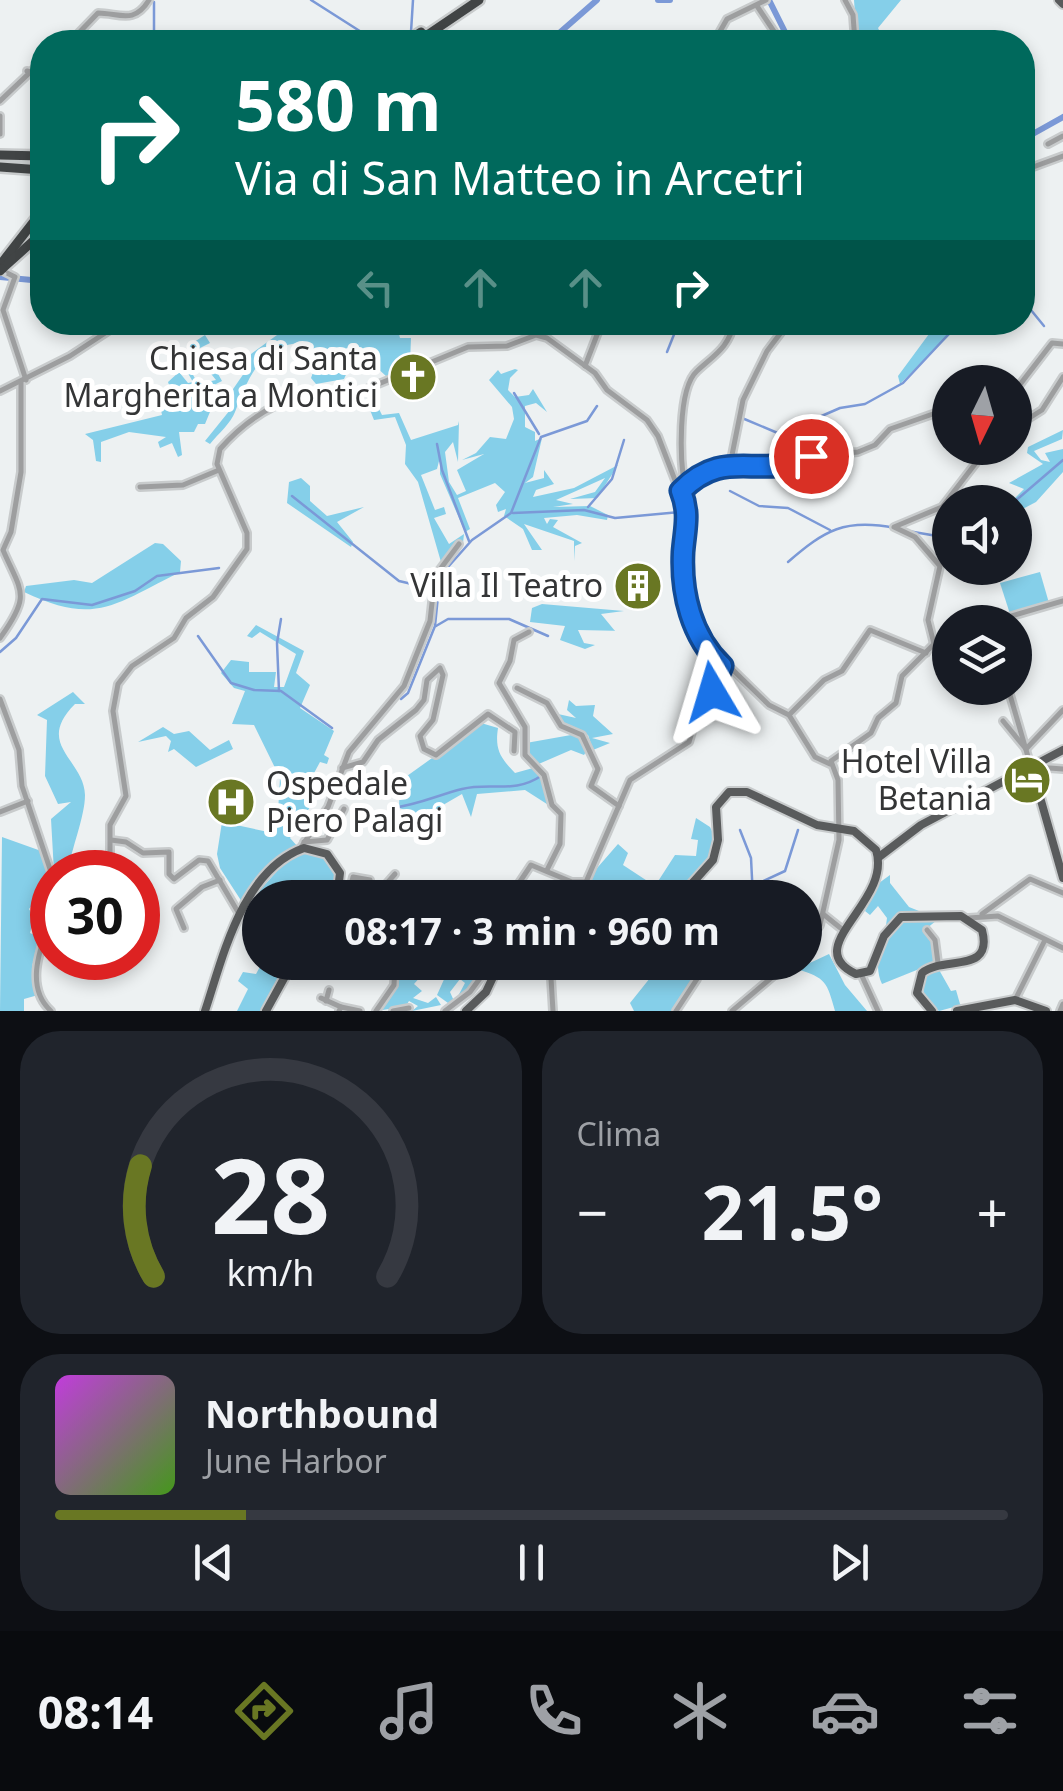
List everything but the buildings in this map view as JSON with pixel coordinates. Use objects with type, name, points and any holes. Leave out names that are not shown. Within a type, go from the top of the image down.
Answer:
[{"type":"highway","points":[[424,30],[469,0]]},
{"type":"highway","points":[[435,30],[479,0]]},
{"type":"highway","points":[[0,161],[30,156]]},
{"type":"highway","points":[[0,161],[30,158]]},
{"type":"highway","points":[[0,161],[30,167]]},
{"type":"highway","points":[[1,269],[30,224]]},
{"type":"highway","points":[[1,269],[30,245]]},
{"type":"main road","points":[[880,853],[928,821],[1048,764],[1063,750]]},
{"type":"main road","points":[[1034,768],[1063,878]]},
{"type":"main road","points":[[695,880],[712,860],[718,840],[716,807],[729,792],[747,792],[812,823],[859,834],[880,853]]},
{"type":"main road","points":[[205,1011],[238,912],[282,861],[302,846],[320,850],[334,860],[341,880]]},
{"type":"main road","points":[[880,853],[878,879],[844,930],[836,954],[846,969],[861,974],[875,965],[884,936],[896,919],[922,914],[969,918],[983,934],[982,952],[964,964],[938,963],[922,973],[919,998],[932,1011]]},
{"type":"main road","points":[[266,1011],[283,980]]},
{"type":"main road","points":[[466,1011],[486,992],[492,980]]},
{"type":"main road","points":[[957,1011],[1016,1000],[1046,1011]]},
{"type":"street","points":[[82,30],[98,14],[126,19],[144,9],[148,0]]},
{"type":"street","points":[[848,0],[854,30]]},
{"type":"street","points":[[721,30],[727,19],[761,3],[774,30]]},
{"type":"street","points":[[2,96],[30,69]]},
{"type":"street","points":[[0,116],[4,127],[0,134]]},
{"type":"street","points":[[1048,144],[1063,136]]},
{"type":"street","points":[[1035,166],[1063,156]]},
{"type":"street","points":[[0,638],[22,596],[21,582],[3,550],[11,532],[21,472],[23,381],[3,310],[15,279],[1,269]]},
{"type":"street","points":[[0,391],[100,335]]},
{"type":"street","points":[[110,850],[110,825],[126,796],[113,711],[118,684],[132,666],[174,638],[186,618],[213,597],[246,549],[247,533],[219,470],[218,454],[224,443],[289,399],[314,391],[342,399],[468,347],[507,346],[536,335],[584,367],[648,420],[683,489]]},
{"type":"street","points":[[584,367],[597,335]]},
{"type":"street","points":[[729,335],[724,349],[696,371],[687,388],[682,446],[689,525],[684,545],[684,587],[697,636],[724,666],[773,708],[789,716],[815,757],[830,764],[837,777],[840,829],[822,917]]},
{"type":"street","points":[[730,465],[744,400],[779,335]]},
{"type":"street","points":[[1032,369],[1052,343],[1063,344]]},
{"type":"street","points":[[1032,416],[1042,410],[1063,377]]},
{"type":"street","points":[[683,489],[711,468],[730,465],[764,470],[811,456],[858,452],[874,445],[890,429],[932,414]]},
{"type":"street","points":[[931,647],[928,620],[940,566],[915,537],[895,526],[942,507],[978,465]]},
{"type":"street","points":[[140,487],[183,485],[219,470]]},
{"type":"street","points":[[302,846],[328,807],[353,747],[404,686],[432,615],[436,574],[459,544]]},
{"type":"street","points":[[1032,613],[1063,601]]},
{"type":"street","points":[[789,716],[824,680],[842,672],[870,630],[916,652],[931,647]]},
{"type":"street","points":[[529,632],[514,640],[510,661],[499,683],[526,730],[526,755],[544,774],[552,806],[561,814],[560,844],[548,870]]},
{"type":"street","points":[[830,764],[871,733],[878,718],[896,703],[902,676],[931,647]]},
{"type":"street","points":[[587,880],[632,778],[689,742],[698,711],[724,666]]},
{"type":"street","points":[[342,768],[362,762],[378,740],[416,710],[424,700],[427,680],[440,668],[444,675],[434,714],[420,736],[424,748],[436,755],[488,714],[516,733],[514,751]]},
{"type":"street","points":[[517,688],[547,703],[561,726],[582,735],[598,769],[591,786],[619,806]]},
{"type":"street","points":[[0,699],[19,750],[28,801],[44,850]]},
{"type":"street","points":[[1013,705],[1034,768]]},
{"type":"street","points":[[1025,747],[1063,710]]},
{"type":"street","points":[[1003,721],[1025,747]]},
{"type":"street","points":[[1048,764],[1063,769]]},
{"type":"street","points":[[0,812],[28,801]]},
{"type":"street","points":[[302,846],[327,840],[344,809]]},
{"type":"street","points":[[111,840],[126,842],[142,852],[169,852],[169,874],[174,879],[203,860],[238,912]]},
{"type":"street","points":[[520,880],[529,866],[571,880]]},
{"type":"street","points":[[389,880],[394,874]]},
{"type":"street","points":[[980,915],[1030,878],[1063,893]]},
{"type":"street","points":[[184,928],[176,908],[220,880]]},
{"type":"street","points":[[823,914],[844,930]]},
{"type":"street","points":[[969,918],[998,916],[1063,948]]},
{"type":"street","points":[[927,930],[935,940],[938,963]]},
{"type":"street","points":[[1016,1000],[1045,939]]},
{"type":"street","points":[[861,974],[878,1011]]},
{"type":"street","points":[[38,980],[41,1000],[51,1011]]},
{"type":"street","points":[[376,1011],[393,988],[393,980]]},
{"type":"street","points":[[446,1011],[479,980]]},
{"type":"street","points":[[551,980],[554,1011]]},
{"type":"street","points":[[676,1011],[694,990],[695,980]]},
{"type":"street","points":[[732,1011],[769,980]]},
{"type":"street","points":[[329,990],[323,1000],[340,1009],[360,1011]]},
{"type":"street","points":[[393,1011],[409,1008]]},
{"type":"shaded area","points":[[854,0],[901,0],[879,30],[856,30]]},
{"type":"shaded area","points":[[205,335],[210,343],[196,350],[192,373],[198,384],[216,380],[204,365],[208,362],[214,369],[223,364],[217,372],[222,381],[202,391],[212,407],[205,424],[198,424],[194,432],[179,432],[182,455],[178,457],[172,443],[160,448],[158,442],[166,437],[129,432],[101,442],[101,462],[96,461],[93,440],[85,434],[162,415],[160,405],[172,394],[168,382],[179,372],[188,383],[193,382],[181,361],[191,344]]},
{"type":"shaded area","points":[[277,335],[411,338],[410,364],[387,377],[373,364],[360,361],[350,366],[344,379],[316,384],[311,378],[315,367],[302,343],[276,350],[258,366],[231,420],[210,444],[205,441],[230,410],[231,392],[249,366],[251,354]]},
{"type":"shaded area","points":[[928,335],[950,335],[900,384],[898,376]]},
{"type":"shaded area","points":[[498,370],[501,374],[518,370],[510,378],[508,390],[515,397],[529,395],[533,389],[547,412],[536,403],[525,406],[525,427],[535,432],[535,441],[542,438],[533,477],[525,483],[544,478],[544,470],[554,484],[536,490],[533,497],[574,488],[618,465],[597,498],[570,499],[595,492],[605,478],[556,500],[573,504],[553,507],[590,506],[608,515],[607,520],[577,515],[544,518],[547,524],[550,519],[558,520],[553,527],[582,543],[575,546],[574,561],[574,541],[524,524],[542,550],[532,550],[523,529],[504,516],[506,509],[498,512],[496,505],[505,492],[495,483],[458,498],[470,529],[465,532],[440,474],[440,457],[437,469],[421,475],[435,510],[444,507],[446,514],[434,518],[449,544],[464,534],[463,543],[443,569],[418,482],[405,464],[406,445],[395,417],[374,420],[366,400],[373,397],[382,415],[399,413],[411,440],[458,425],[459,421],[458,462],[453,442],[445,452],[449,482],[457,495],[466,491],[457,470],[484,454],[462,460],[476,453],[490,437],[506,439],[514,419],[512,407],[489,380]]},
{"type":"shaded area","points":[[1063,430],[1062,439],[1034,451],[1041,460],[1050,462],[1045,453],[1063,449],[1063,472],[1032,504],[1032,485],[1009,483],[1043,464],[1032,456],[1032,445]]},
{"type":"shaded area","points":[[301,478],[310,486],[310,501],[327,516],[364,507],[337,522],[353,542],[351,547],[287,503],[289,482]]},
{"type":"shaded area","points":[[155,543],[163,544],[181,561],[180,572],[120,602],[87,609],[69,608],[24,592],[26,586],[74,580],[92,583]]},
{"type":"shaded area","points":[[1040,572],[1049,603],[1032,608],[1007,605],[1001,585],[1032,585],[1032,574]]},
{"type":"shaded area","points":[[542,604],[624,611],[601,614],[615,631],[578,630],[584,643],[595,645],[585,649],[560,640],[565,626],[530,622],[532,608]]},
{"type":"shaded area","points":[[256,625],[304,651],[296,673],[310,685],[300,708],[334,731],[324,755],[329,758],[327,764],[320,762],[306,788],[319,793],[290,838],[298,847],[285,854],[262,880],[242,880],[242,902],[220,868],[217,854],[222,822],[273,833],[277,829],[280,778],[254,725],[232,724],[245,691],[234,688],[221,673],[231,660],[249,662],[249,672],[276,672],[274,687],[284,687],[296,654],[260,632],[252,638],[247,636]]},
{"type":"shaded area","points":[[73,692],[85,704],[75,704],[59,730],[64,751],[83,782],[85,795],[73,850],[53,850],[51,819],[71,802],[58,804],[45,776],[47,720],[37,715]]},
{"type":"shaded area","points":[[569,700],[576,706],[595,705],[593,716],[613,734],[592,738],[610,743],[593,750],[588,735],[564,727],[558,714],[576,718],[567,710]]},
{"type":"shaded area","points":[[481,723],[498,728],[499,752],[515,773],[533,768],[543,775],[550,806],[525,790],[477,794],[471,817],[462,794],[424,816],[399,808],[400,781]]},
{"type":"shaded area","points":[[163,727],[174,734],[189,731],[210,750],[229,740],[233,749],[196,767],[174,749],[168,752],[171,741],[166,736],[138,742]]},
{"type":"shaded area","points":[[571,735],[583,738],[588,748],[584,755],[571,750],[534,766],[526,743]]},
{"type":"shaded area","points":[[696,818],[710,827],[713,846],[704,865],[690,880],[659,880],[675,855],[696,856],[698,840],[691,839]]},
{"type":"shaded area","points":[[2,837],[38,850],[30,850],[29,909],[30,980],[35,980],[38,995],[24,999],[24,1011],[0,1011]]},
{"type":"shaded area","points":[[618,844],[628,853],[623,865],[646,880],[592,880],[591,875]]},
{"type":"shaded area","points":[[307,851],[326,857],[337,874],[336,880],[269,880],[287,860]]},
{"type":"shaded area","points":[[890,875],[890,883],[909,907],[924,913],[897,917],[885,933],[887,918],[878,906],[870,915],[865,911],[879,883]]},
{"type":"shaded area","points":[[937,920],[926,929],[934,935],[939,961],[882,984],[879,959],[896,921]]},
{"type":"shaded area","points":[[829,954],[845,985],[867,1011],[835,1011],[821,980],[822,957]]},
{"type":"shaded area","points":[[938,968],[951,991],[956,990],[960,1004],[965,1004],[939,1011],[923,997],[925,974]]},
{"type":"shaded area","points":[[242,974],[242,980],[277,980],[262,1011],[237,1011],[248,989],[238,981]]},
{"type":"shaded area","points":[[394,980],[418,980],[414,984],[422,991],[413,998],[428,1003],[436,997],[441,1005],[412,1011],[418,1006],[409,1001],[406,1006],[377,1011],[394,987]]},
{"type":"shaded area","points":[[444,980],[459,980],[450,992],[454,1001],[448,1003],[437,995]]},
{"type":"shaded area","points":[[461,980],[478,980],[466,996],[457,998],[465,983]]},
{"type":"shaded area","points":[[648,980],[694,980],[672,1011],[634,1011],[630,1003]]},
{"type":"waterway","points":[[311,0],[358,30]]},
{"type":"waterway","points":[[411,30],[413,0]]},
{"type":"waterway","points":[[563,30],[597,0]]},
{"type":"waterway","points":[[658,0],[670,0]]},
{"type":"waterway","points":[[769,0],[784,30]]},
{"type":"waterway","points":[[154,2],[154,30]]},
{"type":"waterway","points":[[1035,133],[1063,117]]},
{"type":"waterway","points":[[0,277],[30,280]]},
{"type":"waterway","points":[[1035,315],[1044,326]]},
{"type":"waterway","points":[[667,352],[674,335]]},
{"type":"waterway","points":[[742,418],[780,434],[840,408],[865,404],[903,383],[948,335]]},
{"type":"waterway","points":[[514,393],[539,434]]},
{"type":"waterway","points":[[401,699],[408,693],[435,626],[440,576],[472,540],[511,513],[541,437],[587,421],[597,406]]},
{"type":"waterway","points":[[588,507],[612,479],[624,440]]},
{"type":"waterway","points":[[437,444],[442,470],[469,541]]},
{"type":"waterway","points":[[1032,487],[1063,460]]},
{"type":"waterway","points":[[730,491],[759,506],[788,508],[830,530]]},
{"type":"waterway","points":[[292,496],[399,581],[433,589]]},
{"type":"waterway","points":[[513,513],[584,510],[615,518],[680,512]]},
{"type":"waterway","points":[[788,562],[837,529],[862,525],[895,528]]},
{"type":"waterway","points":[[908,531],[932,535]]},
{"type":"waterway","points":[[0,652],[16,638],[42,599],[92,605],[135,591],[157,576],[219,568]]},
{"type":"waterway","points":[[279,691],[277,643],[281,619]]},
{"type":"waterway","points":[[436,626],[448,619],[509,619],[548,636]]},
{"type":"waterway","points":[[198,636],[231,683],[254,690],[281,691],[332,728]]},
{"type":"waterway","points":[[392,808],[473,787],[521,785],[541,776]]},
{"type":"waterway","points":[[740,830],[751,858],[752,880]]},
{"type":"waterway","points":[[766,880],[785,871],[798,830]]},
{"type":"place","name":"Chiesa di Santa Margherita a Montici","points":[[413,377]]},
{"type":"place","name":"Villa Il Teatro","points":[[638,586]]},
{"type":"place","name":"Hotel Villa Betania","points":[[1027,780]]},
{"type":"place","name":"Ospedale Piero Palagi","points":[[231,802]]},
{"type":"route","points":[[712,692],[722,666],[697,636],[684,587],[684,545],[689,525],[681,491],[711,468],[730,465],[764,470],[811,456]]}]
